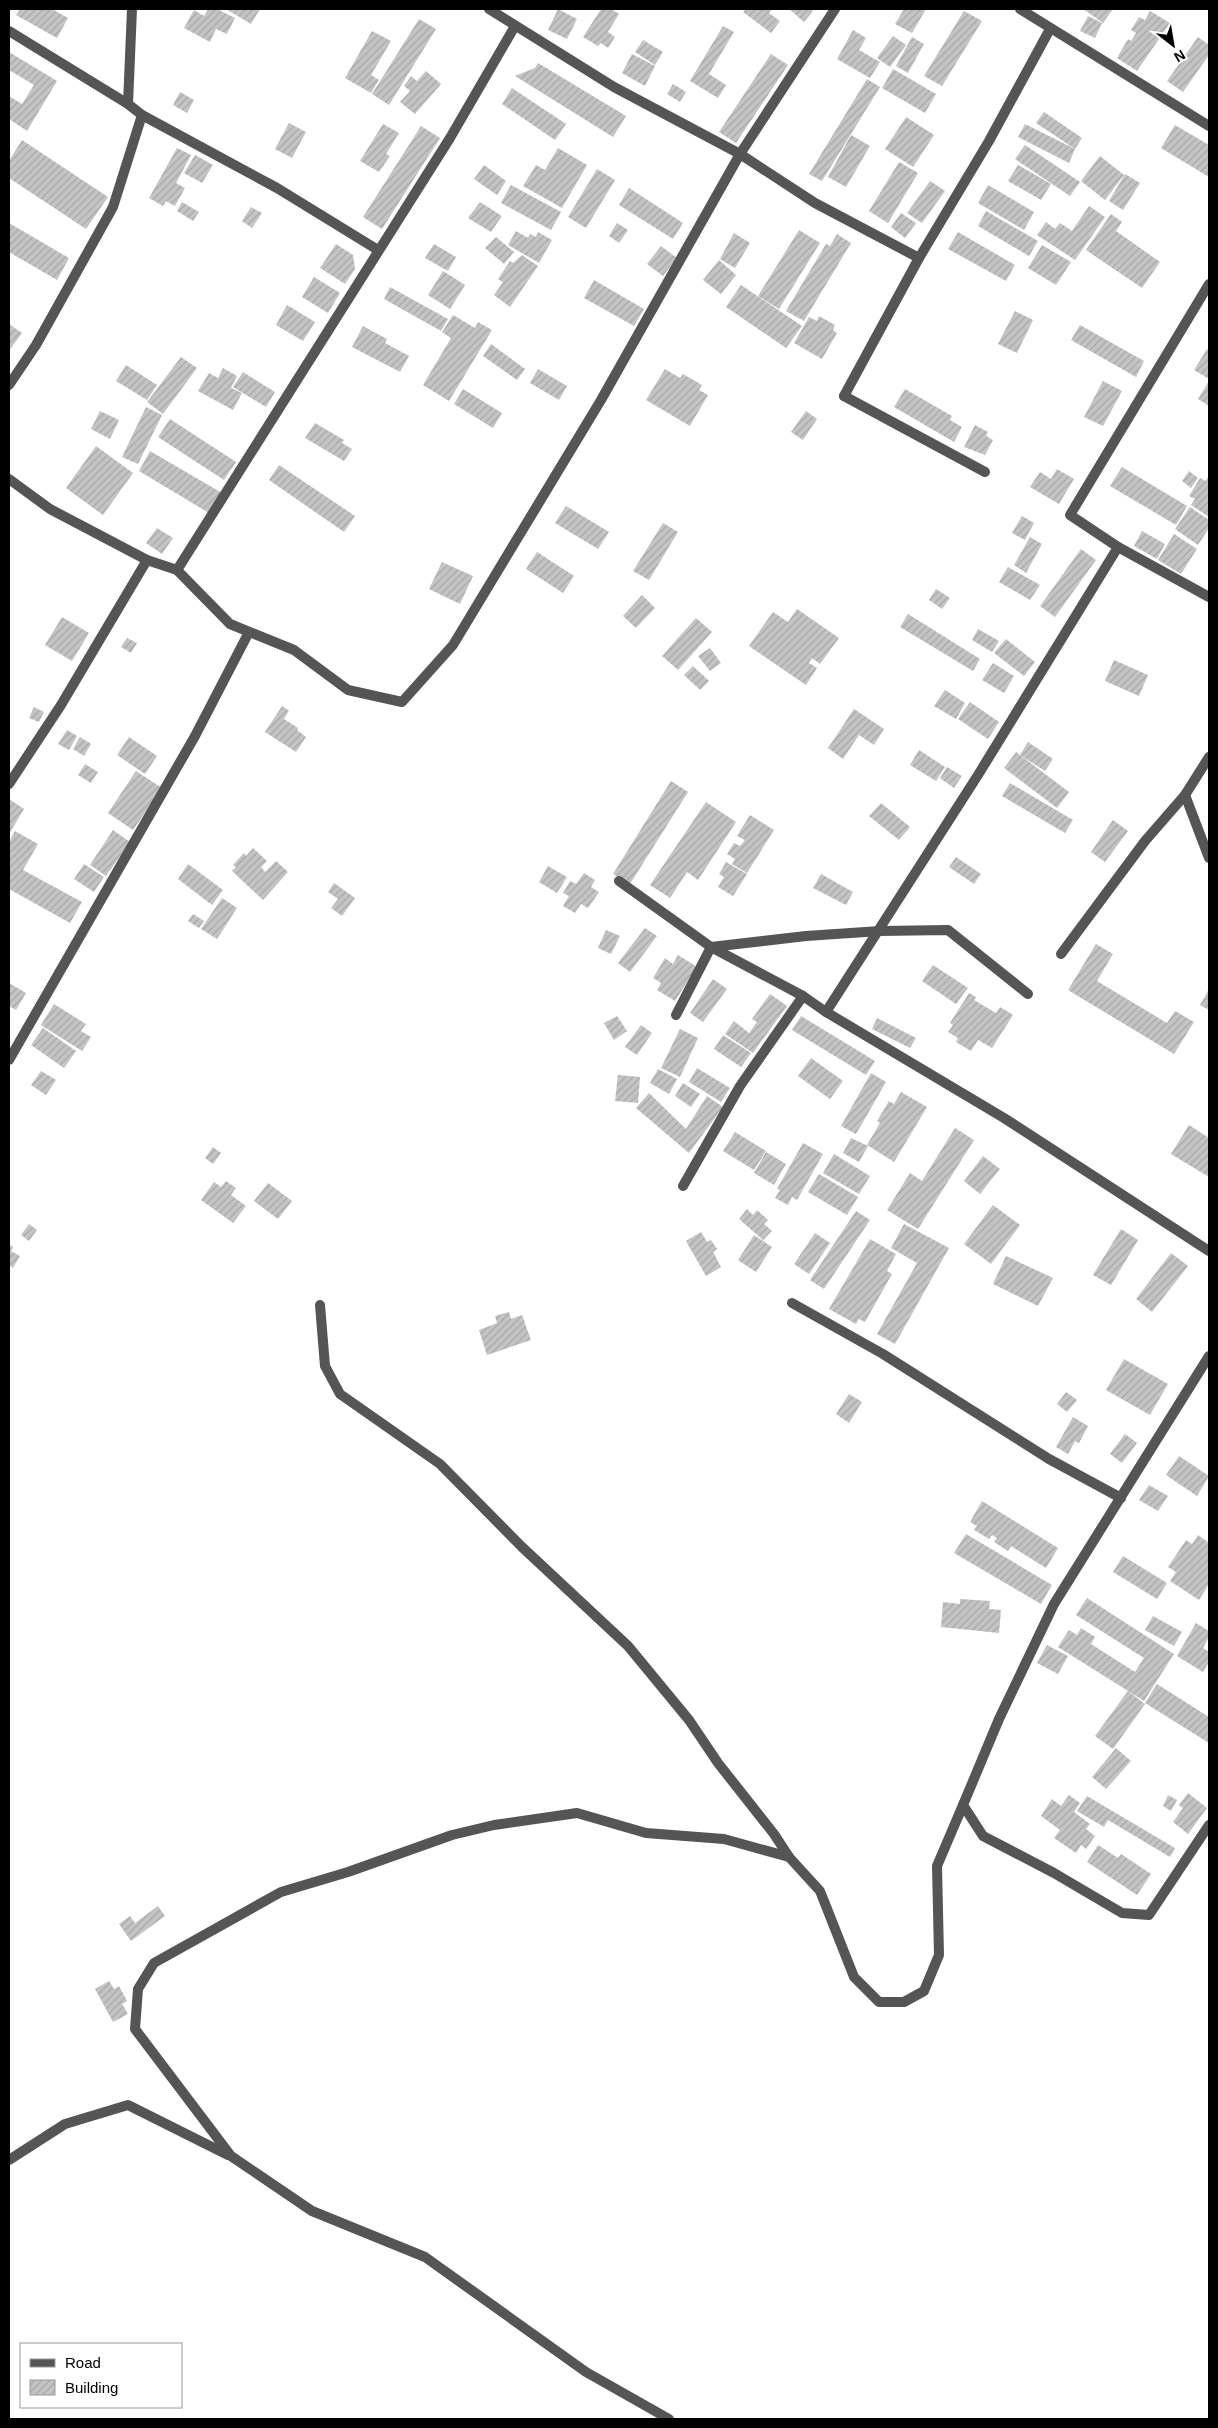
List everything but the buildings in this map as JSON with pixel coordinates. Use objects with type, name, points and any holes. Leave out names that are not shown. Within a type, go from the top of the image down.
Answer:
[{"type":"street","points":[[128,104],[132,9]]},
{"type":"street","points":[[489,9],[614,88],[740,154],[815,203],[919,258]]},
{"type":"street","points":[[9,479],[50,509],[147,560],[177,570],[230,624],[294,650],[348,690],[402,702],[453,645],[601,400],[740,154],[835,9]]},
{"type":"street","points":[[1020,9],[1209,126]]},
{"type":"street","points":[[177,570],[280,410],[378,250],[450,138],[516,26]]},
{"type":"street","points":[[985,472],[844,396],[919,258],[989,141],[1050,29]]},
{"type":"street","points":[[9,31],[128,104],[142,115],[277,188],[378,250]]},
{"type":"street","points":[[9,385],[36,345],[113,207],[142,115]]},
{"type":"street","points":[[1209,284],[1206,297],[1144,390],[1070,516],[1118,547],[1209,597]]},
{"type":"street","points":[[826,1012],[880,931],[1118,547]]},
{"type":"street","points":[[9,784],[61,705],[147,560]]},
{"type":"street","points":[[9,1060],[195,736],[249,632]]},
{"type":"street","points":[[1061,954],[1145,841],[1185,795],[1209,757]]},
{"type":"street","points":[[1185,795],[1209,858]]},
{"type":"street","points":[[619,881],[712,947],[803,996],[826,1012],[1004,1118],[1209,1251]]},
{"type":"street","points":[[712,947],[806,936],[880,931],[948,930],[1028,994]]},
{"type":"street","points":[[676,1015],[712,947]]},
{"type":"street","points":[[683,1186],[740,1086],[803,996]]},
{"type":"street","points":[[792,1303],[883,1354],[1049,1459],[1121,1498]]},
{"type":"street","points":[[320,1305],[325,1366],[340,1394],[440,1464],[522,1547],[628,1646],[688,1720],[789,1857],[820,1892],[854,1976],[879,2002],[904,2002],[924,1991],[939,1955],[937,1866],[999,1719],[1054,1604],[1209,1356]]},
{"type":"street","points":[[963,1805],[984,1836],[1054,1873],[1122,1914],[1149,1915],[1209,1825]]},
{"type":"street","points":[[231,2156],[135,2029],[138,1989],[154,1963],[281,1892],[348,1872],[452,1835],[494,1824],[577,1813],[646,1833],[724,1839],[789,1857]]},
{"type":"street","points":[[9,2160],[65,2124],[128,2105],[231,2156],[312,2211],[425,2257],[586,2372],[669,2419]]}]
